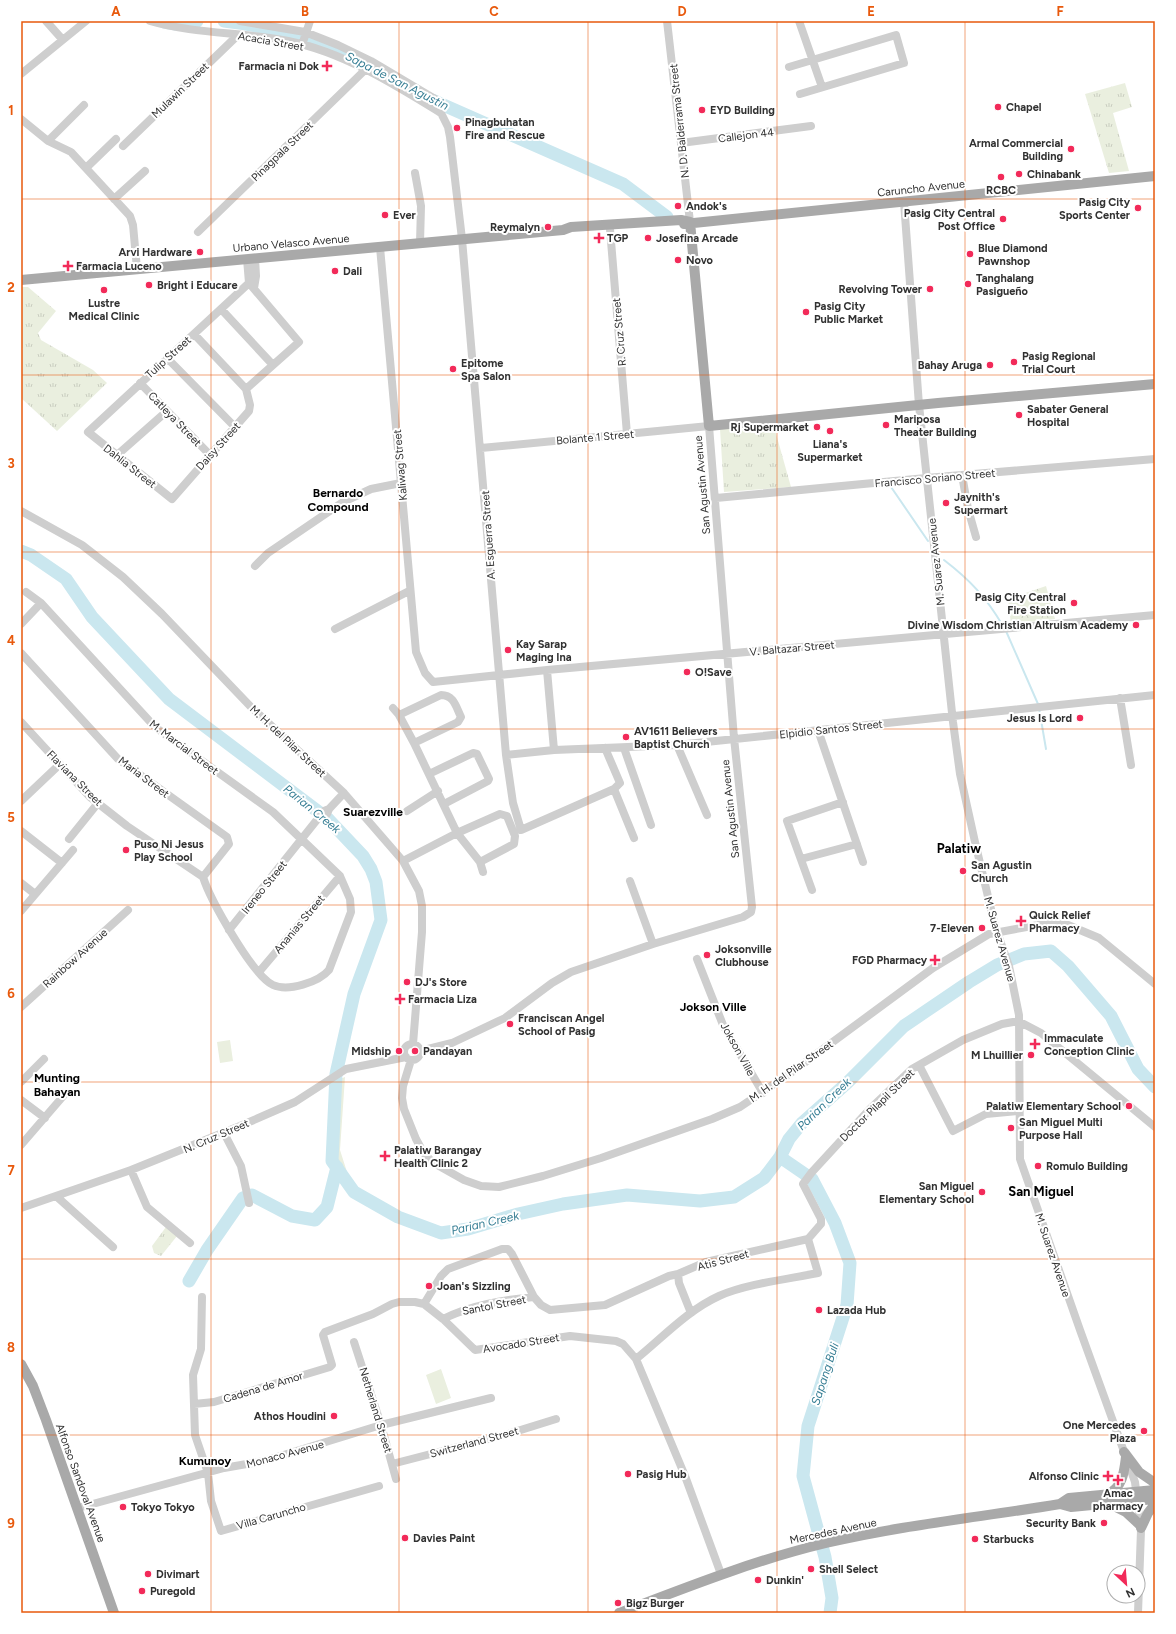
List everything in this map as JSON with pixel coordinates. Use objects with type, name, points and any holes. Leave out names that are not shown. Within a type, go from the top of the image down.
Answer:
[{"type":"main road","name":"Caruncho Avenue","points":[[690,222],[1155,176]]},
{"type":"main road","name":"Urbano Velasco Avenue","points":[[563,230],[571,227],[673,220],[690,222]]},
{"type":"main road","name":"Urbano Velasco Avenue","points":[[21,280],[563,230],[610,229],[690,222]]},
{"type":"main road","name":"San Agustin Avenue","points":[[690,222],[709,426]]},
{"type":"main road","points":[[709,426],[919,405],[1155,384]]},
{"type":"main road","name":"Alfonso Sandoval Avenue","points":[[21,1364],[33,1386],[78,1508],[114,1613]]},
{"type":"main road","points":[[1125,1455],[1139,1472],[1155,1483]]},
{"type":"main road","points":[[1125,1455],[1121,1483],[1109,1499],[1126,1512],[1140,1526],[1155,1504]]},
{"type":"main road","name":"Mercedes Avenue","points":[[619,1613],[720,1574],[828,1543],[869,1534],[1060,1504],[1071,1507],[1109,1499],[1137,1496],[1155,1490]]},
{"type":"main road","name":"Mercedes Avenue","points":[[1137,1496],[1155,1499]]},
{"type":"street","points":[[46,21],[62,39]]},
{"type":"street","points":[[21,74],[62,39],[86,21]]},
{"type":"street","name":"Acacia Street","points":[[150,21],[170,27],[238,35],[303,38],[393,83],[441,113],[450,137],[462,239]]},
{"type":"street","points":[[240,21],[303,38],[371,61],[445,105]]},
{"type":"street","points":[[303,38],[310,21]]},
{"type":"street","name":"N. D. Balderrama Street","points":[[667,21],[690,222]]},
{"type":"street","points":[[799,21],[822,87]]},
{"type":"street","name":"Mulawin Street","points":[[123,146],[238,35]]},
{"type":"street","points":[[790,67],[896,35],[904,62],[800,94]]},
{"type":"street","name":"Pinagpala Street","points":[[198,232],[366,69]]},
{"type":"street","points":[[48,142],[84,105]]},
{"type":"street","points":[[21,119],[48,142],[71,152],[130,216],[133,225],[137,269]]},
{"type":"street","name":"Callejon 44","points":[[681,143],[811,126]]},
{"type":"street","points":[[86,168],[116,139]]},
{"type":"street","points":[[114,199],[145,171]]},
{"type":"street","points":[[416,173],[421,206],[420,243]]},
{"type":"street","name":"M. Suarez Avenue","points":[[904,202],[919,405],[952,717],[961,777],[974,842],[997,931],[1009,966],[1020,1022],[1020,1159],[1135,1482],[1140,1526],[1138,1613]]},
{"type":"street","name":"R. Cruz Street","points":[[610,229],[628,434]]},
{"type":"street","name":"A. Esguerra Street","points":[[462,239],[506,755],[513,803],[521,830],[614,789]]},
{"type":"street","name":"Kaliwag Street","points":[[380,246],[409,591],[416,652],[430,681]]},
{"type":"street","points":[[194,334],[246,389],[299,342],[251,286],[256,276],[251,259]]},
{"type":"street","name":"Tulip Street","points":[[88,432],[221,309],[251,286]]},
{"type":"street","points":[[221,309],[273,365]]},
{"type":"street","points":[[167,358],[234,427]]},
{"type":"street","name":"Catleya Street","points":[[140,383],[210,455]]},
{"type":"street","name":"Daisy Street","points":[[172,499],[249,411],[250,404],[246,389]]},
{"type":"street","points":[[116,456],[167,411]]},
{"type":"street","name":"Bolante 1 Street","points":[[481,448],[709,426]]},
{"type":"street","name":"San Agustin Avenue","points":[[420,1051],[452,1043],[505,1018],[552,983],[571,972],[653,944],[743,917],[751,912],[752,902],[734,738],[716,498],[709,426]]},
{"type":"street","name":"Dahlia Street","points":[[88,432],[116,456],[172,499]]},
{"type":"street","name":"Francisco Soriano Street","points":[[716,498],[926,478],[1155,460]]},
{"type":"street","points":[[962,475],[968,509],[976,537]]},
{"type":"street","points":[[255,566],[268,553],[333,507],[371,488],[401,483]]},
{"type":"street","name":"M. H. del Pilar Street","points":[[21,511],[82,545],[123,576],[251,707],[344,793],[403,861],[418,891],[422,906],[422,932],[413,1044]]},
{"type":"street","points":[[334,630],[409,591]]},
{"type":"street","name":"M. Marcial Street","points":[[26,592],[41,603],[155,727],[274,812],[340,876]]},
{"type":"street","points":[[21,624],[41,603]]},
{"type":"street","name":"V. Baltazar Street","points":[[430,681],[436,682],[499,674],[1155,615]]},
{"type":"street","name":"Maria Street","points":[[21,653],[118,759],[227,837],[229,844],[203,877]]},
{"type":"street","points":[[547,670],[554,750]]},
{"type":"street","points":[[399,715],[441,695],[447,695],[452,698],[460,717],[458,722],[414,743]]},
{"type":"street","name":"Elpidio Santos Street","points":[[506,755],[554,750],[677,745],[1155,695]]},
{"type":"street","points":[[1120,698],[1131,765]]},
{"type":"street","points":[[393,708],[399,715],[430,774],[457,833],[480,862],[483,872]]},
{"type":"street","name":"Flaviana Street","points":[[21,722],[98,803],[127,826],[203,877]]},
{"type":"street","points":[[818,730],[863,862]]},
{"type":"street","points":[[677,745],[706,815]]},
{"type":"street","points":[[605,748],[620,783],[614,789],[634,838]]},
{"type":"street","points":[[624,748],[651,825]]},
{"type":"street","points":[[430,774],[473,753],[477,754],[489,779],[488,781],[444,804]]},
{"type":"street","points":[[21,801],[60,764]]},
{"type":"street","points":[[407,811],[438,791]]},
{"type":"street","name":"Ireneo Street","points":[[229,930],[302,840],[344,793]]},
{"type":"street","points":[[812,890],[787,821],[843,802]]},
{"type":"street","points":[[69,839],[98,803]]},
{"type":"street","points":[[403,861],[457,833],[500,814],[507,816],[515,836],[514,844],[480,862]]},
{"type":"street","points":[[21,831],[62,863]]},
{"type":"street","points":[[801,859],[857,844]]},
{"type":"street","points":[[21,911],[73,850]]},
{"type":"street","points":[[203,877],[207,890],[229,930],[259,972],[273,985],[285,986],[313,982],[325,975],[332,963],[351,912],[350,899],[340,876]]},
{"type":"street","name":"Ananias Street","points":[[259,972],[340,876]]},
{"type":"street","points":[[630,882],[653,944]]},
{"type":"street","points":[[21,883],[35,894]]},
{"type":"street","name":"Rainbow Avenue","points":[[21,1007],[128,910]]},
{"type":"street","name":"M. H. del Pilar Street","points":[[408,1059],[402,1092],[404,1109],[416,1139],[432,1162],[464,1180],[481,1186],[499,1187],[543,1176],[601,1158],[712,1119],[740,1107],[763,1093],[928,971],[953,954],[997,931],[1049,923],[1068,925],[1099,938],[1155,984]]},
{"type":"street","name":"Jokson Ville","points":[[697,960],[723,1024],[763,1093]]},
{"type":"street","points":[[1020,1022],[1041,1033],[1155,1127]]},
{"type":"street","name":"Doctor Pilapil Street","points":[[808,1239],[821,1224],[821,1219],[803,1184],[870,1109],[919,1065],[942,1051],[976,1034],[1002,1024],[1020,1022]]},
{"type":"street","points":[[413,1044],[418,1046],[420,1051],[418,1057],[408,1059],[403,1052],[405,1047],[413,1044]]},
{"type":"street","points":[[21,1082],[44,1059]]},
{"type":"street","name":"N. Cruz Street","points":[[21,1208],[131,1170],[224,1133],[296,1102],[342,1071],[408,1059]]},
{"type":"street","points":[[919,1065],[954,1131],[986,1114],[1019,1111]]},
{"type":"street","points":[[21,1145],[65,1094]]},
{"type":"street","points":[[21,1100],[45,1118]]},
{"type":"street","points":[[224,1133],[241,1166],[249,1199]]},
{"type":"street","points":[[131,1170],[146,1207],[190,1243]]},
{"type":"street","points":[[56,1196],[113,1247]]},
{"type":"street","points":[[636,1359],[691,1314],[719,1296],[751,1287],[818,1274],[808,1239]]},
{"type":"street","name":"Atis Street","points":[[678,1274],[706,1262],[808,1239]]},
{"type":"street","points":[[424,1304],[441,1276],[448,1269],[502,1249],[508,1250],[513,1255],[534,1297]]},
{"type":"street","points":[[678,1274],[679,1283],[691,1314]]},
{"type":"street","name":"Santol Street","points":[[443,1319],[460,1310],[515,1299],[534,1297],[541,1305],[550,1310],[605,1305],[669,1276],[678,1274]]},
{"type":"street","points":[[202,1298],[201,1349],[193,1375],[195,1435],[208,1473]]},
{"type":"street","name":"Cadena de Amor","points":[[194,1404],[214,1402],[332,1365],[324,1333],[378,1312],[392,1304],[406,1302],[424,1304]]},
{"type":"street","name":"Avocado Street","points":[[424,1304],[443,1319],[475,1350],[560,1337],[580,1336],[602,1338],[623,1344],[636,1359],[685,1476],[720,1574]]},
{"type":"street","name":"Netherland Street","points":[[354,1342],[382,1425],[396,1479]]},
{"type":"street","name":"Monaco Avenue","points":[[78,1508],[208,1473],[264,1461],[382,1425],[491,1398]]},
{"type":"street","name":"Switzerland Street","points":[[392,1464],[508,1434],[556,1419]]},
{"type":"street","name":"Villa Caruncho","points":[[208,1473],[211,1500],[221,1531],[379,1486]]},
{"type":"green space","points":[[1125,83],[1132,107],[1113,113],[1129,171],[1109,173],[1085,94]]},
{"type":"green space","points":[[21,287],[28,287],[56,311],[38,333],[41,340],[93,370],[107,383],[57,431],[21,398],[21,351],[23,349],[21,347]]},
{"type":"green space","points":[[773,423],[791,487],[724,492],[720,429]]},
{"type":"green space","points":[[1046,586],[1055,619],[1011,624],[1008,599]]},
{"type":"green space","points":[[230,1040],[233,1061],[220,1063],[217,1042]]},
{"type":"green space","points":[[345,1077],[340,1150],[347,1172],[344,1174],[335,1151],[334,1128],[340,1079]]},
{"type":"green space","points":[[166,1227],[177,1236],[161,1256],[154,1253],[152,1246]]},
{"type":"green space","points":[[441,1369],[451,1398],[436,1404],[426,1375]]},
{"type":"waterway","name":"Sapa de San Agustin","points":[[164,22],[176,24],[197,21]]},
{"type":"waterway","name":"Sapa de San Agustin","points":[[224,21],[257,26],[323,44],[361,60],[407,87]]},
{"type":"waterway","name":"Sapa de San Agustin","points":[[432,100],[623,184],[667,217]]},
{"type":"waterway","name":"Sapa de San Agustin","points":[[889,484],[928,541]]},
{"type":"waterway","name":"Parian Creek","points":[[21,551],[31,555],[66,579],[92,617],[169,699],[328,819],[363,856],[371,869],[376,882],[381,920],[354,994],[336,1074],[332,1161],[354,1192],[398,1217],[441,1233],[468,1229],[518,1214],[563,1204],[627,1195],[700,1201],[734,1197],[764,1178],[780,1157],[789,1139],[802,1123],[847,1083],[904,1026],[997,965],[1024,954],[1051,951],[1068,966],[1111,1016],[1138,1069],[1155,1087]]},
{"type":"waterway","name":"Sapa de San Agustin","points":[[944,560],[977,590],[1003,626]]},
{"type":"waterway","name":"Sapa de San Agustin","points":[[1006,631],[1038,704]]},
{"type":"waterway","name":"Sapa de San Agustin","points":[[1039,708],[1046,749]]},
{"type":"waterway","name":"Sapang Buli","points":[[780,1157],[812,1179],[835,1223],[850,1263],[847,1305],[808,1426],[803,1476],[825,1557],[832,1598],[830,1613]]},
{"type":"waterway","points":[[189,1281],[207,1250],[243,1198],[252,1195],[292,1216],[315,1220],[327,1207],[337,1167]]},
{"type":"place","name":"Farmacia ni Dok","points":[[327,66]]},
{"type":"place","name":"Chapel","points":[[998,107]]},
{"type":"place","name":"EYD Building","points":[[702,110]]},
{"type":"place","name":"Pinagbuhatan Fire and Rescue","points":[[457,128]]},
{"type":"place","name":"Armal Commercial Building","points":[[1071,149]]},
{"type":"place","name":"Chinabank","points":[[1019,174]]},
{"type":"place","name":"RCBC","points":[[1001,177]]},
{"type":"place","name":"Andok's","points":[[678,206]]},
{"type":"place","name":"Pasig City Sports Center","points":[[1138,208]]},
{"type":"place","name":"Ever","points":[[385,215]]},
{"type":"place","name":"Pasig City Central Post Office","points":[[1003,219]]},
{"type":"place","name":"Reymalyn","points":[[548,227]]},
{"type":"place","name":"TGP","points":[[599,238]]},
{"type":"place","name":"Josefina Arcade","points":[[648,238]]},
{"type":"place","name":"Arvi Hardware","points":[[200,252]]},
{"type":"place","name":"Blue Diamond Pawnshop","points":[[970,254]]},
{"type":"place","name":"Novo","points":[[678,260]]},
{"type":"place","name":"Farmacia Luceno","points":[[68,266]]},
{"type":"place","name":"Dali","points":[[335,271]]},
{"type":"place","name":"Tanghalang Pasigueño","points":[[968,284]]},
{"type":"place","name":"Bright i Educare","points":[[149,285]]},
{"type":"place","name":"Revolving Tower","points":[[930,289]]},
{"type":"place","name":"Lustre Medical Clinic","points":[[104,290]]},
{"type":"place","name":"Pasig City Public Market","points":[[806,312]]},
{"type":"place","name":"Pasig Regional Trial Court","points":[[1014,362]]},
{"type":"place","name":"Bahay Aruga","points":[[990,365]]},
{"type":"place","name":"Epitome Spa Salon","points":[[453,369]]},
{"type":"place","name":"Sabater General Hospital","points":[[1019,415]]},
{"type":"place","name":"Mariposa Theater Building","points":[[886,425]]},
{"type":"place","name":"Rj Supermarket","points":[[817,427]]},
{"type":"place","name":"Liana's Supermarket","points":[[830,431]]},
{"type":"place","name":"Jaynith's Supermart","points":[[946,503]]},
{"type":"place","name":"Pasig City Central Fire Station","points":[[1074,603]]},
{"type":"place","name":"Divine Wisdom Christian Altruism Academy","points":[[1136,625]]},
{"type":"place","name":"Kay Sarap Maging Ina","points":[[508,650]]},
{"type":"place","name":"O!Save","points":[[687,672]]},
{"type":"place","name":"Jesus Is Lord","points":[[1080,718]]},
{"type":"place","name":"AV1611 Believers Baptist Church","points":[[626,737]]},
{"type":"place","name":"Puso Ni Jesus Play School","points":[[126,850]]},
{"type":"place","name":"San Agustin Church","points":[[963,871]]},
{"type":"place","name":"Quick Relief Pharmacy","points":[[1021,921]]},
{"type":"place","name":"7-Eleven","points":[[982,928]]},
{"type":"place","name":"Joksonville Clubhouse","points":[[707,955]]},
{"type":"place","name":"FGD Pharmacy","points":[[935,960]]},
{"type":"place","name":"DJ's Store","points":[[407,982]]},
{"type":"place","name":"Farmacia Liza","points":[[400,999]]},
{"type":"place","name":"Franciscan Angel School of Pasig","points":[[510,1024]]},
{"type":"place","name":"Immaculate Conception Clinic","points":[[1035,1044]]},
{"type":"place","name":"Midship","points":[[399,1051]]},
{"type":"place","name":"Pandayan","points":[[415,1051]]},
{"type":"place","name":"M Lhuillier","points":[[1031,1055]]},
{"type":"place","name":"Palatiw Elementary School","points":[[1129,1106]]},
{"type":"place","name":"San Miguel Multi Purpose Hall","points":[[1011,1128]]},
{"type":"place","name":"Palatiw Barangay Health Clinic 2","points":[[385,1156]]},
{"type":"place","name":"Romulo Building","points":[[1038,1166]]},
{"type":"place","name":"San Miguel Elementary School","points":[[982,1192]]},
{"type":"place","name":"Joan's Sizzling","points":[[429,1286]]},
{"type":"place","name":"Lazada Hub","points":[[819,1310]]},
{"type":"place","name":"Athos Houdini","points":[[334,1416]]},
{"type":"place","name":"One Mercedes Plaza","points":[[1144,1431]]},
{"type":"place","name":"Pasig Hub","points":[[628,1474]]},
{"type":"place","name":"Alfonso Clinic","points":[[1108,1476]]},
{"type":"place","name":"Amac pharmacy","points":[[1118,1480]]},
{"type":"place","name":"Tokyo Tokyo","points":[[123,1507]]},
{"type":"place","name":"Security Bank","points":[[1104,1523]]},
{"type":"place","name":"Davies Paint","points":[[405,1538]]},
{"type":"place","name":"Starbucks","points":[[975,1539]]},
{"type":"place","name":"Shell Select","points":[[811,1569]]},
{"type":"place","name":"Divimart","points":[[148,1574]]},
{"type":"place","name":"Dunkin'","points":[[758,1580]]},
{"type":"place","name":"Puregold","points":[[142,1591]]},
{"type":"place","name":"Bigz Burger","points":[[618,1603]]},
{"type":"district","name":"Bernardo Compound","points":[[338,500]]},
{"type":"district","name":"Suarezville","points":[[373,812]]},
{"type":"district","name":"Palatiw","points":[[959,848]]},
{"type":"district","name":"Jokson Ville","points":[[713,1007]]},
{"type":"district","name":"Munting Bahayan","points":[[57,1085]]},
{"type":"district","name":"San Miguel","points":[[1041,1191]]},
{"type":"district","name":"Kumunoy","points":[[205,1461]]}]
